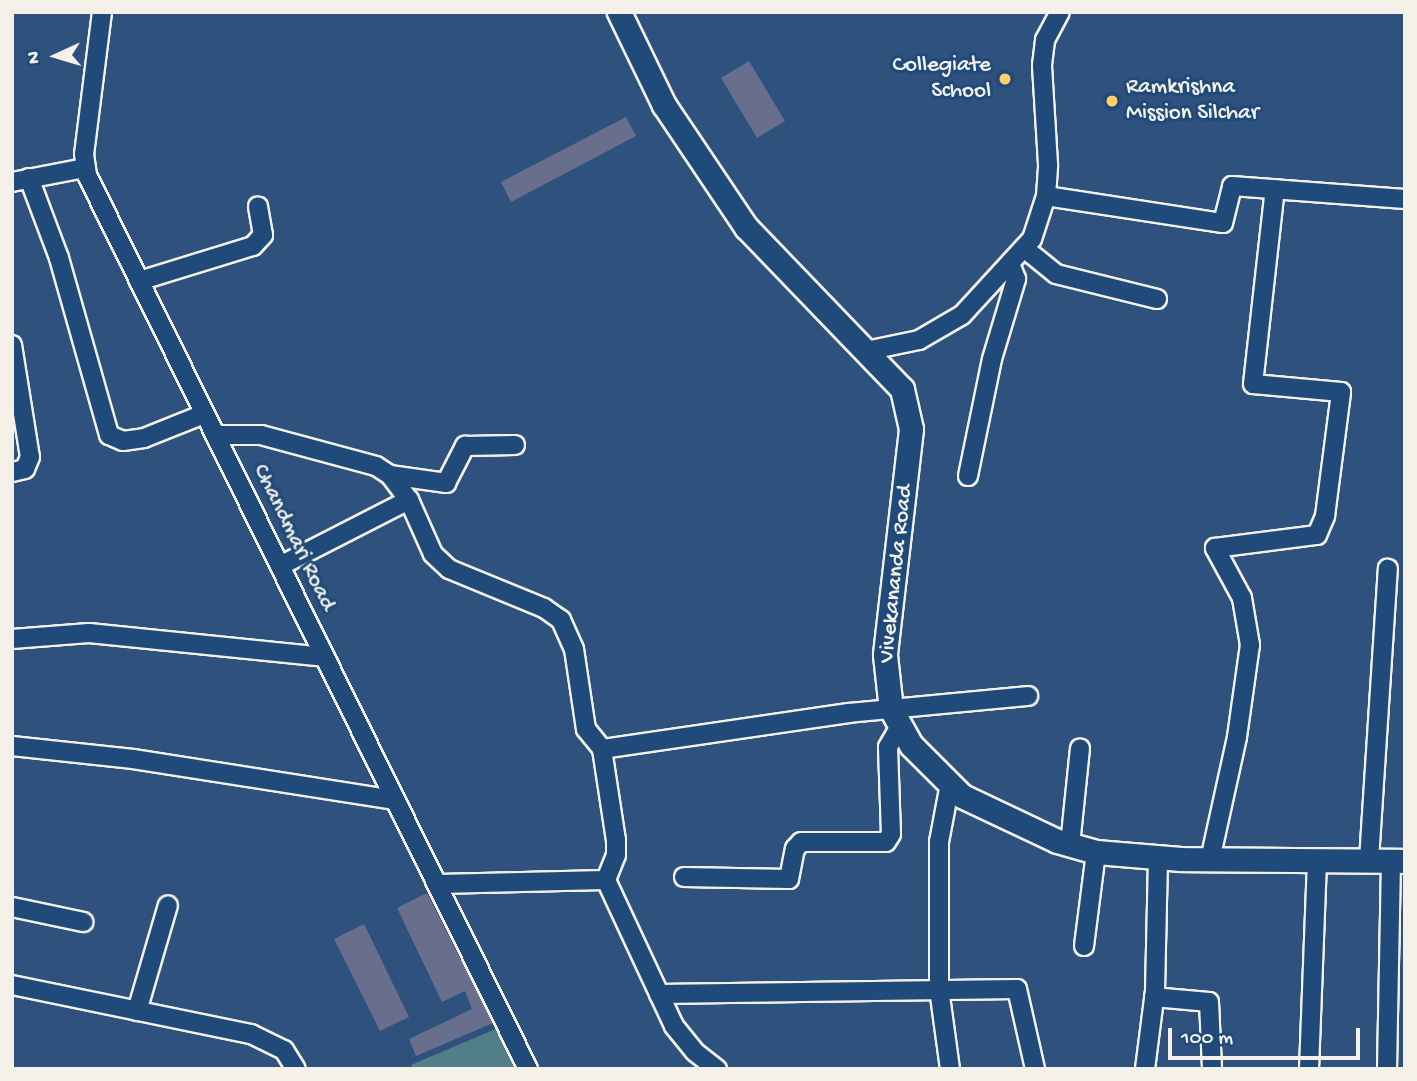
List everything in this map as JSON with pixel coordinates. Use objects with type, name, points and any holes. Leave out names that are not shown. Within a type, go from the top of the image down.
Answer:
[{"type":"main road","name":"Vivekananda Road","points":[[619,12],[664,106],[746,227],[902,389],[911,429],[885,655],[896,718],[911,745],[962,796],[1070,845],[1096,852],[1210,860],[1389,860]]},
{"type":"street","points":[[102,12],[85,168],[21,180],[59,258],[109,435],[123,441],[144,439],[204,414]]},
{"type":"street","points":[[866,351],[919,340],[962,315],[1032,239],[1046,196],[1042,65],[1045,40],[1060,12]]},
{"type":"street","name":"Chandmari Road","points":[[85,168],[528,1069]]},
{"type":"street","points":[[1046,196],[1223,223],[1232,186],[1405,199]]},
{"type":"street","points":[[1210,860],[1237,737],[1250,645],[1242,598],[1215,548],[1317,535],[1325,516],[1340,392],[1252,384],[1275,189]]},
{"type":"street","points":[[139,281],[253,246],[263,235],[258,206]]},
{"type":"street","points":[[1024,248],[1056,274],[1157,299]]},
{"type":"street","points":[[968,476],[992,359],[1016,279],[1010,263]]},
{"type":"street","points":[[12,345],[30,457],[25,469],[12,472]]},
{"type":"street","points":[[215,435],[261,435],[376,466],[390,475],[409,500],[424,538],[449,569],[544,608],[561,620],[574,649],[586,729],[602,749],[616,847],[606,880],[682,1039],[717,1069]]},
{"type":"street","points":[[390,475],[446,483],[465,446],[515,445]]},
{"type":"street","points":[[279,566],[409,500]]},
{"type":"street","points":[[1387,1069],[1388,569]]},
{"type":"street","points":[[12,639],[89,633],[324,657]]},
{"type":"street","points":[[602,749],[896,718],[1028,696]]},
{"type":"street","points":[[684,877],[789,879],[794,849],[801,842],[886,842],[891,834],[888,747],[896,718]]},
{"type":"street","points":[[12,746],[133,759],[394,800]]},
{"type":"street","points":[[1070,845],[1080,748]]},
{"type":"street","points":[[950,784],[939,842],[939,989],[950,1069]]},
{"type":"street","points":[[1084,946],[1096,852]]},
{"type":"street","points":[[1145,1069],[1154,997],[1158,856]]},
{"type":"street","points":[[1309,1069],[1317,860]]},
{"type":"street","points":[[437,884],[606,880]]},
{"type":"street","points":[[137,1011],[168,905]]},
{"type":"street","points":[[12,907],[83,922]]},
{"type":"street","points":[[12,985],[259,1037],[284,1050],[296,1069]]},
{"type":"street","points":[[659,994],[1017,989],[1035,1069]]},
{"type":"street","points":[[1154,997],[1209,1002],[1212,1069]]},
{"type":"green space","points":[[512,1022],[535,1069],[413,1069],[411,1065]]},
{"type":"building","points":[[749,61],[785,121],[757,138],[721,78]]},
{"type":"building","points":[[626,117],[636,136],[511,202],[501,182]]},
{"type":"building","points":[[427,893],[493,1023],[416,1056],[409,1039],[472,1009],[465,991],[442,1002],[397,908]]},
{"type":"building","points":[[364,924],[409,1017],[380,1031],[334,939]]},
{"type":"place","name":"Collegiate School","points":[[1005,79]]},
{"type":"place","name":"Ramkrishna Mission Silchar","points":[[1112,101]]}]
